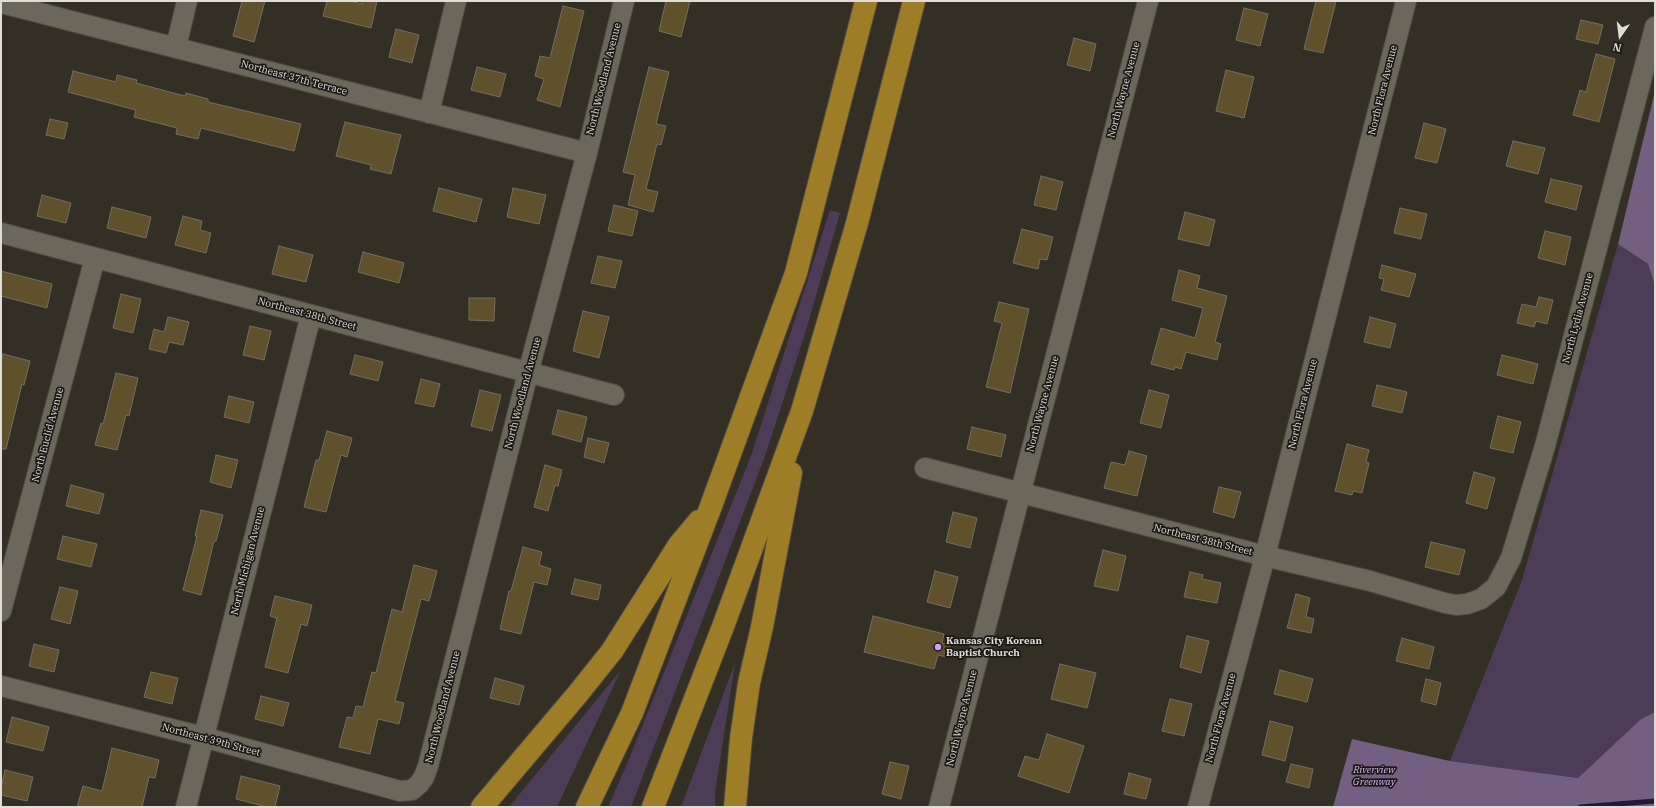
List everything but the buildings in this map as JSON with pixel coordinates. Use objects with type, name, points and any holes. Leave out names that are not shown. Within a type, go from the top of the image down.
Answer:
[{"type":"highway","points":[[587,807],[632,713],[711,506],[796,273],[866,1]]},
{"type":"highway","points":[[653,807],[724,624],[802,411],[857,224],[914,1]]},
{"type":"highway","points":[[735,807],[741,738],[749,683],[762,627],[802,411]]},
{"type":"highway","points":[[482,807],[566,709],[612,651],[679,546],[711,506]]},
{"type":"street","points":[[176,47],[187,1]]},
{"type":"street","points":[[429,113],[456,1]]},
{"type":"street","name":"North Woodland Avenue","points":[[419,784],[424,777],[428,766],[528,373],[587,153],[624,1]]},
{"type":"street","name":"North Wayne Avenue","points":[[939,807],[1148,1]]},
{"type":"street","name":"North Flora Avenue","points":[[1198,807],[1265,556],[1406,1]]},
{"type":"street","name":"Northeast 37th Terrace","points":[[1,3],[587,153]]},
{"type":"street","name":"North Lydia Avenue","points":[[1481,599],[1496,587],[1511,558],[1545,446],[1655,27]]},
{"type":"street","name":"Northeast 38th Street","points":[[1,233],[614,395]]},
{"type":"street","name":"North Euclid Avenue","points":[[1,611],[95,258]]},
{"type":"street","name":"North Michigan Avenue","points":[[186,807],[311,315]]},
{"type":"street","name":"Northeast 38th Street","points":[[925,468],[1265,556],[1370,581],[1445,603],[1456,605],[1467,604],[1481,599]]},
{"type":"street","name":"Northeast 39th Street","points":[[1,686],[203,737],[400,791],[412,790],[419,784]]},
{"type":"shaded area","points":[[830,210],[840,213],[804,337],[764,459],[631,807],[608,807],[629,759],[751,456]]},
{"type":"shaded area","points":[[1618,244],[1648,264],[1655,286],[1655,712],[1641,719],[1578,778],[1450,761],[1522,580]]},
{"type":"shaded area","points":[[735,663],[715,793],[715,807],[681,807]]},
{"type":"shaded area","points":[[621,670],[557,807],[509,807]]},
{"type":"green space","points":[[1655,91],[1655,286],[1648,264],[1618,244]]},
{"type":"green space","name":"Riverview Greenway","points":[[1655,712],[1655,807],[1333,807],[1352,739],[1450,761],[1578,778],[1641,719]]},
{"type":"waterway","points":[[1580,807],[1655,801]]},
{"type":"place","name":"Kansas City Korean Baptist Church","points":[[938,647]]}]
